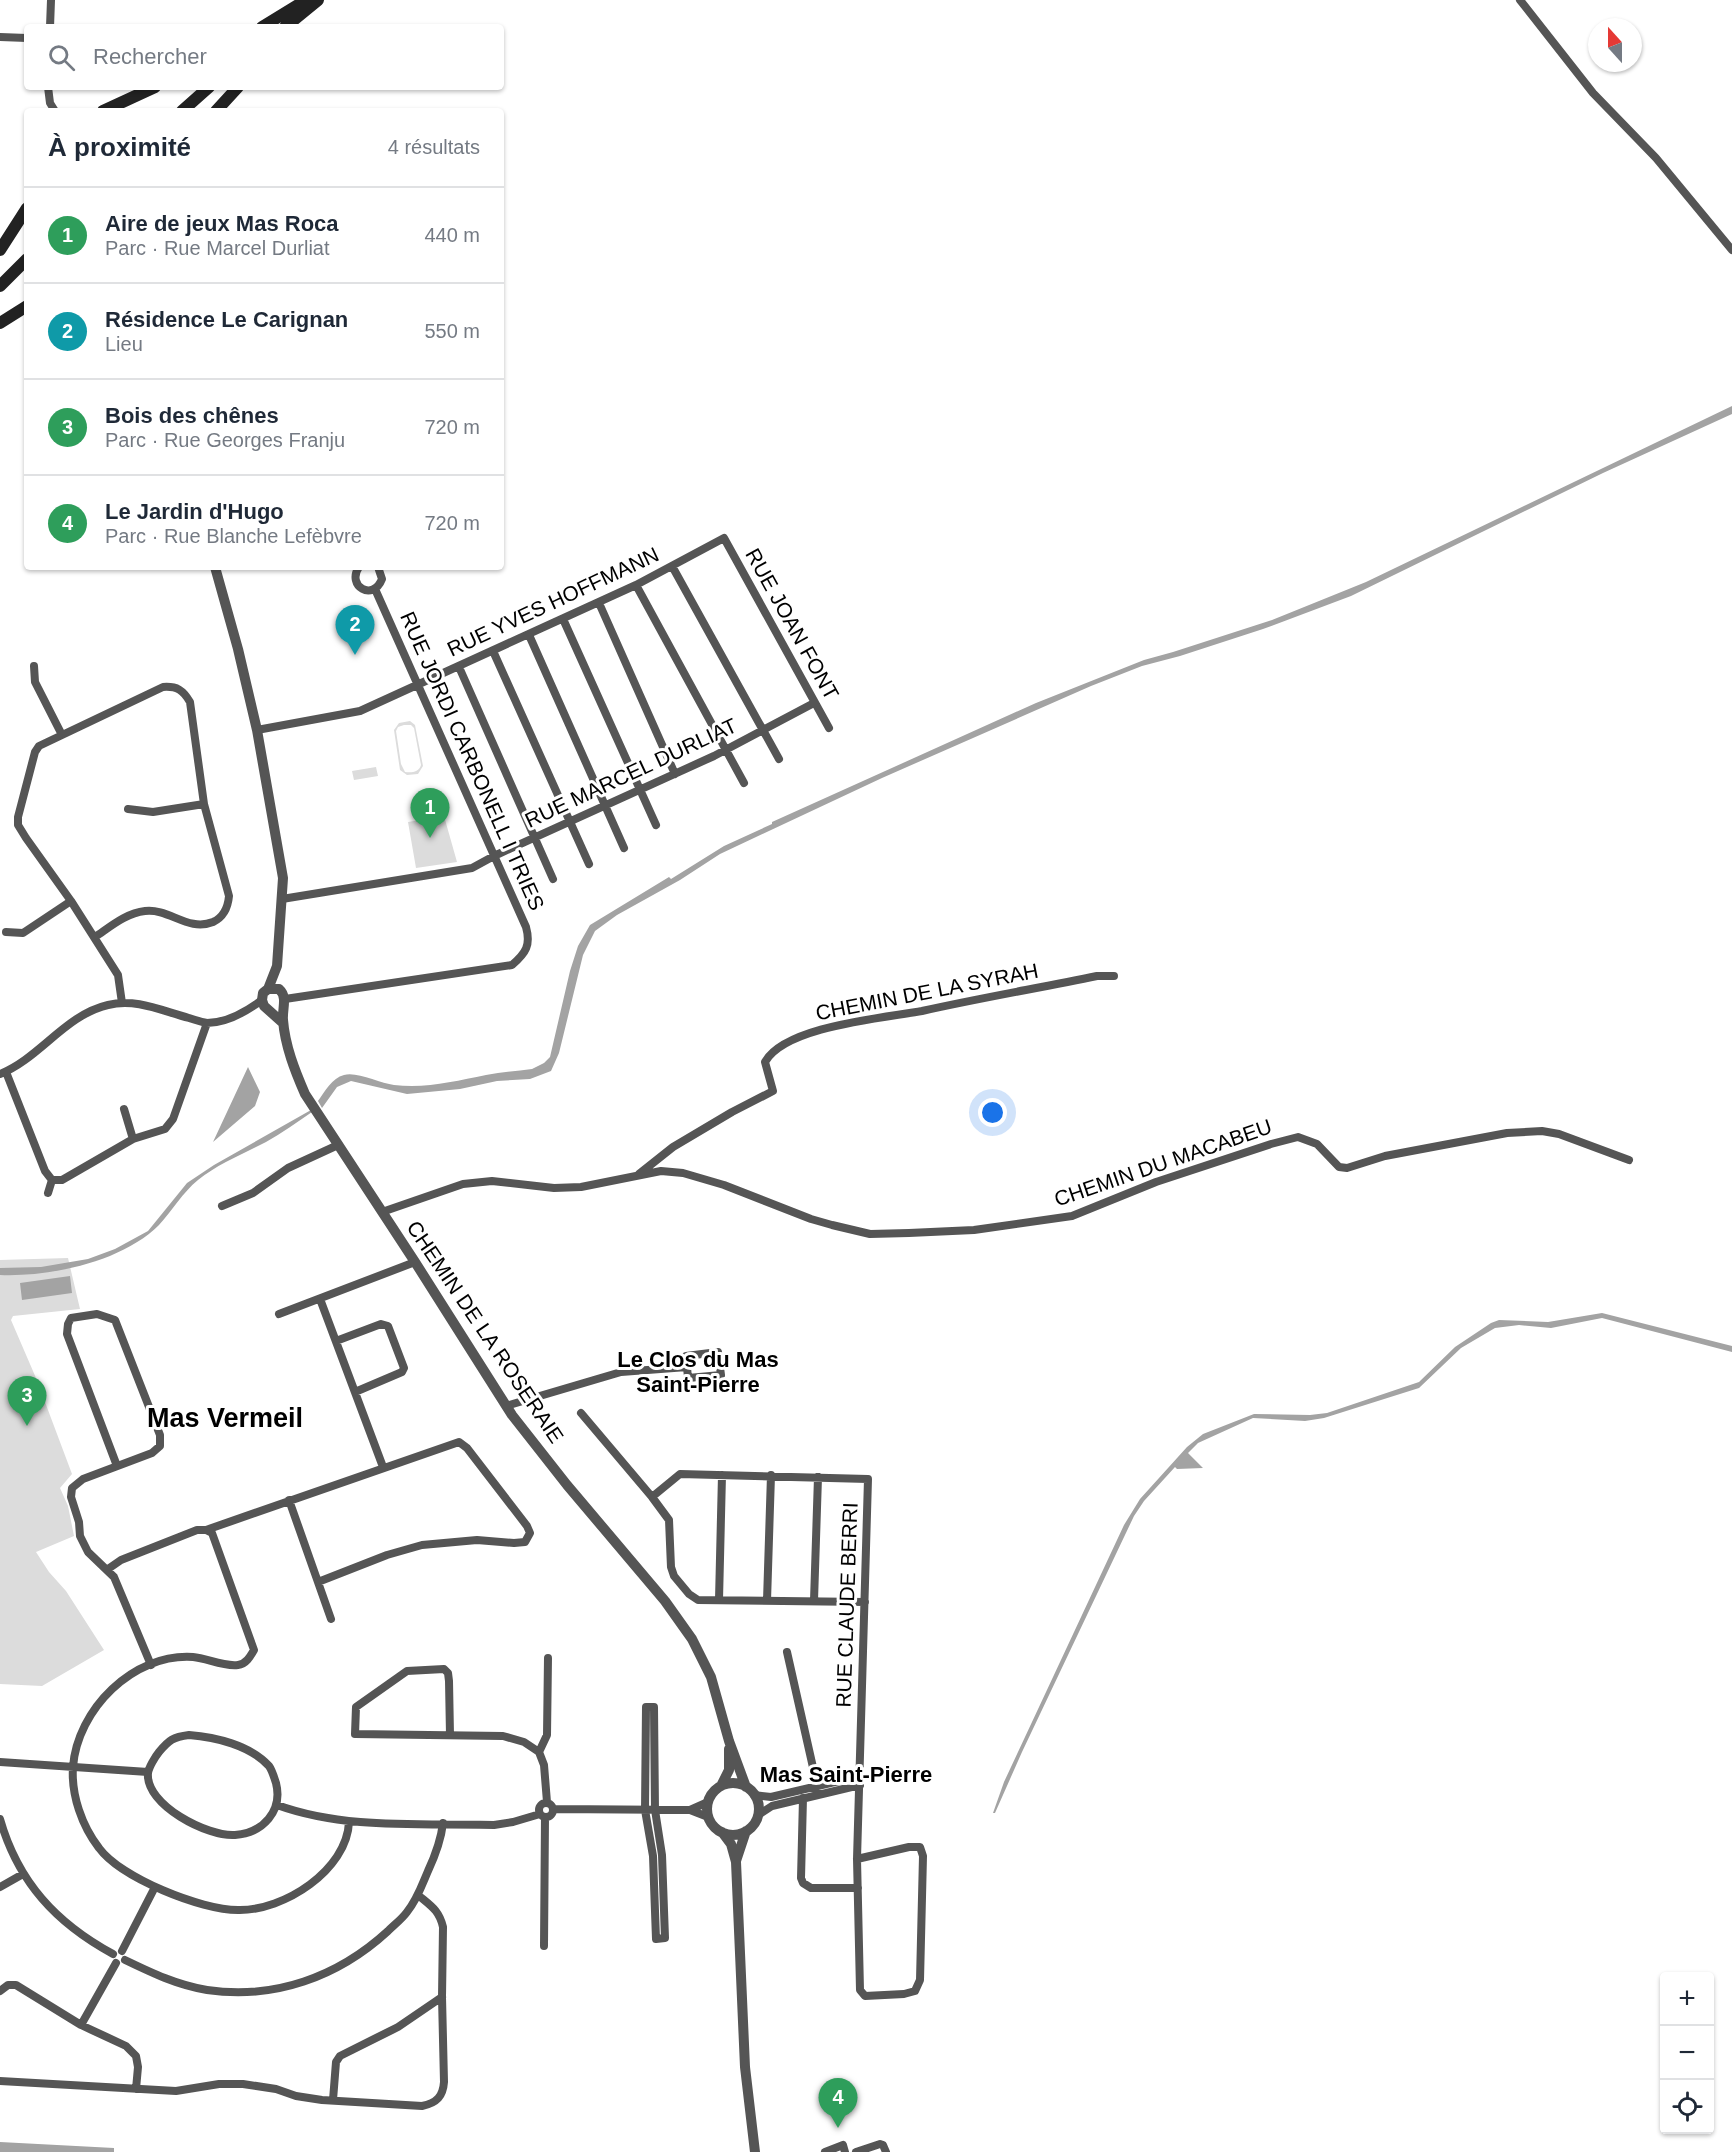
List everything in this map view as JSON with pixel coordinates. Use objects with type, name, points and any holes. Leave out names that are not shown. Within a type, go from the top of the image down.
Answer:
[{"type":"main road","points":[[289,24],[320,0]]},
{"type":"main road","points":[[297,24],[320,0]]},
{"type":"main road","points":[[267,24],[304,1]]},
{"type":"main road","points":[[279,24],[304,1]]},
{"type":"main road","points":[[110,108],[149,90]]},
{"type":"main road","points":[[185,108],[206,90]]},
{"type":"main road","points":[[195,108],[215,90]]},
{"type":"main road","points":[[219,108],[235,90]]},
{"type":"main road","points":[[0,250],[24,213]]},
{"type":"main road","points":[[0,286],[24,262]]},
{"type":"main road","points":[[0,294],[24,271]]},
{"type":"main road","points":[[0,323],[24,308]]},
{"type":"street","points":[[50,24],[51,0]]},
{"type":"street","points":[[1520,0],[1593,93],[1656,158],[1732,250]]},
{"type":"street","points":[[0,37],[24,38]]},
{"type":"street","points":[[47,108],[48,90]]},
{"type":"street","points":[[48,90],[53,108]]},
{"type":"street","name":"RUE YVES HOFFMANN","points":[[257,730],[360,711],[599,603],[724,538]]},
{"type":"street","name":"RUE JOAN FONT","points":[[724,538],[829,728]]},
{"type":"street","points":[[672,566],[779,759]]},
{"type":"street","points":[[216,570],[257,730],[284,878],[274,989]]},
{"type":"street","name":"RUE JORDI CARBONELL I TRIES","points":[[284,1002],[512,965],[524,955],[530,940],[375,589],[366,590],[359,586],[355,574],[357,570]]},
{"type":"street","points":[[375,589],[382,579],[379,570]]},
{"type":"street","points":[[636,585],[744,783]]},
{"type":"street","points":[[599,603],[675,774]]},
{"type":"street","points":[[563,619],[656,825]]},
{"type":"street","points":[[529,635],[624,848]]},
{"type":"street","points":[[494,651],[589,864]]},
{"type":"street","points":[[34,666],[35,682],[62,735]]},
{"type":"street","points":[[459,667],[554,879]]},
{"type":"street","points":[[95,938],[130,915],[143,911],[154,910],[190,924],[201,925],[221,917],[228,906],[229,896],[204,804],[190,702],[184,692],[175,687],[163,687],[39,746],[35,752],[18,817],[18,825],[118,975],[122,1003]]},
{"type":"street","name":"RUE MARCEL DURLIAT","points":[[282,899],[472,868],[727,750],[814,703]]},
{"type":"street","points":[[128,808],[153,812],[204,804]]},
{"type":"street","points":[[6,932],[23,933],[70,901]]},
{"type":"street","name":"CHEMIN DE LA SYRAH","points":[[639,1174],[673,1147],[773,1091],[765,1062],[779,1047],[788,1043],[840,1024],[874,1017],[918,1011],[1097,976],[1114,976]]},
{"type":"street","points":[[52,1180],[45,1171],[3,1073],[79,1016],[107,1005],[137,1003],[207,1023],[266,1006],[277,1010],[284,1002],[283,993],[274,989],[263,993],[266,1006],[283,1023]]},
{"type":"street","name":"CHEMIN DE LA ROSERAIE","points":[[284,1002],[283,1023],[293,1067],[304,1092],[506,1406],[567,1485],[665,1601],[692,1639],[711,1677],[729,1741],[750,1791]]},
{"type":"street","points":[[52,1180],[62,1180],[134,1139],[165,1129],[173,1119],[207,1023]]},
{"type":"street","points":[[124,1109],[134,1139]]},
{"type":"street","name":"CHEMIN DU MACABEU","points":[[382,1212],[464,1184],[492,1181],[554,1188],[581,1187],[661,1171],[683,1173],[724,1185],[811,1219],[870,1234],[974,1230],[1072,1216],[1155,1182],[1298,1137],[1317,1144],[1339,1167],[1347,1168],[1385,1156],[1507,1133],[1542,1131],[1559,1134],[1629,1160]]},
{"type":"street","points":[[222,1206],[253,1193],[288,1168],[338,1145]]},
{"type":"street","points":[[48,1193],[52,1180]]},
{"type":"street","points":[[279,1314],[415,1262]]},
{"type":"street","points":[[320,1299],[383,1467]]},
{"type":"street","points":[[117,1466],[67,1334],[71,1318],[98,1314],[115,1320],[160,1435],[160,1446],[152,1453],[83,1479],[72,1488],[71,1497],[79,1522],[80,1536],[88,1552],[114,1577],[151,1665]]},
{"type":"street","points":[[336,1341],[381,1324],[388,1326],[404,1368],[402,1372],[355,1392]]},
{"type":"street","points":[[718,1352],[721,1376],[688,1378],[687,1367],[686,1356],[718,1352]]},
{"type":"street","points":[[506,1406],[621,1372],[687,1367]]},
{"type":"street","points":[[581,1413],[669,1520],[671,1567],[674,1576],[689,1594],[698,1600],[865,1602]]},
{"type":"street","points":[[108,1569],[132,1556],[197,1530],[206,1530],[459,1442],[467,1448],[527,1526],[529,1537],[525,1542],[477,1539],[422,1545],[387,1555],[318,1582]]},
{"type":"street","name":"RUE CLAUDE BERRI","points":[[652,1497],[680,1474],[868,1479],[857,1859],[860,1990],[865,1996],[904,1995],[915,1991],[920,1980],[923,1856],[920,1847],[909,1847],[857,1859]]},
{"type":"street","points":[[719,1600],[722,1475]]},
{"type":"street","points":[[767,1601],[771,1476]]},
{"type":"street","points":[[814,1601],[818,1478]]},
{"type":"street","points":[[289,1500],[331,1619]]},
{"type":"street","points":[[206,1530],[212,1533],[254,1650],[244,1663],[236,1665],[192,1657],[172,1659],[151,1665],[134,1674],[100,1701],[88,1718],[80,1736],[73,1767],[75,1794],[80,1814],[100,1850],[116,1864],[155,1887],[194,1902],[239,1911],[284,1900],[316,1881],[344,1847],[349,1834],[349,1822]]},
{"type":"street","points":[[787,1652],[818,1790]]},
{"type":"street","points":[[539,1752],[547,1735],[548,1658]]},
{"type":"street","points":[[277,1805],[304,1815],[349,1822],[494,1825],[552,1815],[544,1765],[539,1752],[524,1742],[503,1736],[355,1734],[356,1707],[406,1671],[444,1670],[448,1673],[449,1681],[450,1735]]},
{"type":"street","points":[[650,1810],[646,1707],[654,1707],[650,1810],[662,1855],[665,1938],[656,1939],[653,1856],[650,1810]]},
{"type":"street","points":[[206,1736],[234,1744],[270,1767],[278,1791],[277,1805],[269,1819],[259,1828],[245,1834],[231,1835],[199,1827],[177,1815],[161,1801],[151,1786],[148,1772],[156,1756],[175,1737],[206,1736]]},
{"type":"street","name":"CHEMIN DE LA ROSERAIE","points":[[721,1786],[729,1770],[729,1741]]},
{"type":"street","points":[[0,1762],[148,1772]]},
{"type":"street","points":[[756,2152],[745,2067],[736,1862],[731,1844],[708,1817],[708,1802],[715,1790],[730,1784],[771,1797],[818,1790],[860,1780]]},
{"type":"street","points":[[758,1815],[772,1806],[802,1798],[818,1790]]},
{"type":"street","points":[[736,1862],[746,1832],[756,1821],[758,1815],[758,1801],[750,1791]]},
{"type":"street","points":[[802,1798],[801,1878],[803,1883],[811,1888],[858,1888]]},
{"type":"street","points":[[690,1810],[708,1802]]},
{"type":"street","points":[[544,1946],[542,1816],[539,1807],[544,1803],[550,1806],[690,1810],[708,1817]]},
{"type":"street","points":[[0,1819],[6,1839],[23,1874],[44,1902],[83,1937],[113,1954]]},
{"type":"street","points":[[125,1960],[175,1984],[208,1990],[260,1991],[299,1985],[326,1974],[370,1946],[407,1913],[418,1896],[434,1859],[443,1823]]},
{"type":"street","points":[[722,1832],[731,1835],[746,1832]]},
{"type":"street","points":[[0,1887],[23,1874]]},
{"type":"street","points":[[122,1951],[155,1887]]},
{"type":"street","points":[[0,2081],[176,2091],[219,2084],[243,2084],[322,2100],[422,2106],[430,2104],[443,2092],[444,2082],[443,1927],[434,1907],[418,1896]]},
{"type":"street","points":[[113,1954],[119,1950],[122,1951]]},
{"type":"street","points":[[122,1951],[125,1954],[125,1960]]},
{"type":"street","points":[[113,1954],[112,1958],[116,1964]]},
{"type":"street","points":[[116,1964],[123,1963],[125,1960]]},
{"type":"street","points":[[81,2025],[116,1964]]},
{"type":"street","points":[[0,1991],[8,1985],[16,1985],[81,2025],[126,2046],[136,2056],[138,2067],[136,2089]]},
{"type":"street","points":[[333,2100],[336,2062],[340,2056],[398,2027],[442,1997]]},
{"type":"street","points":[[856,2152],[880,2144],[886,2152]]},
{"type":"street","points":[[825,2152],[844,2149]]},
{"type":"shaded area","points":[[1732,406],[1732,414],[1603,473],[1351,596],[1263,629],[1142,666],[1091,686],[882,778],[720,854],[680,880],[617,915],[595,931],[583,955],[559,1053],[551,1071],[530,1079],[497,1081],[460,1089],[407,1094],[351,1081],[337,1087],[322,1108],[318,1101],[332,1082],[349,1074],[394,1085],[418,1086],[532,1069],[550,1057],[570,971],[578,946],[590,925],[724,846],[772,822],[1036,703],[1144,660],[1272,620],[1366,582]]},
{"type":"shaded area","points":[[410,721],[415,725],[423,766],[418,774],[407,775],[400,770],[394,730],[399,723]],"holes":[[[411,725],[414,728],[421,765],[417,771],[405,772],[401,764],[396,731],[398,727]]]},
{"type":"shaded area","points":[[376,767],[378,776],[354,780],[352,771]]},
{"type":"shaded area","points":[[444,816],[457,862],[416,868],[408,822]]},
{"type":"shaded area","points":[[248,1067],[260,1092],[255,1106],[213,1142]]},
{"type":"shaded area","points":[[311,1110],[312,1112],[278,1135],[222,1164],[198,1180],[159,1225],[126,1249],[106,1258],[63,1270],[0,1275],[0,1268],[41,1267],[88,1259],[115,1249],[148,1231],[187,1183],[214,1165]]},
{"type":"shaded area","points":[[68,1258],[80,1309],[13,1316],[11,1320],[36,1378],[72,1474],[60,1488],[68,1506],[74,1536],[36,1552],[49,1572],[66,1591],[104,1650],[42,1686],[0,1684],[0,1260]]},
{"type":"shaded area","points":[[70,1276],[72,1293],[22,1300],[20,1283]]},
{"type":"shaded area","points":[[1602,1313],[1732,1346],[1732,1352],[1602,1318],[1551,1328],[1519,1325],[1495,1328],[1461,1348],[1419,1388],[1324,1418],[1305,1421],[1253,1418],[1198,1443],[1188,1453],[1203,1468],[1177,1469],[1175,1467],[1144,1501],[1134,1516],[995,1813],[993,1813],[1004,1782],[1124,1525],[1140,1499],[1187,1447],[1203,1434],[1254,1414],[1327,1413],[1419,1382],[1455,1347],[1499,1320],[1548,1322]]},
{"type":"shaded area","points":[[0,2142],[114,2148],[114,2152],[0,2152]]},
{"type":"place","name":"Résidence Le Carignan","points":[[355,655]]},
{"type":"place","name":"Aire de jeux Mas Roca","points":[[430,838]]},
{"type":"place","name":"Bois des chênes","points":[[27,1426]]},
{"type":"place","name":"Le Jardin d'Hugo","points":[[838,2128]]},
{"type":"district","name":"Le Clos du Mas Saint-Pierre","points":[[698,1372]]},
{"type":"district","name":"Mas Vermeil","points":[[225,1418]]},
{"type":"district","name":"Mas Saint-Pierre","points":[[846,1774]]}]
